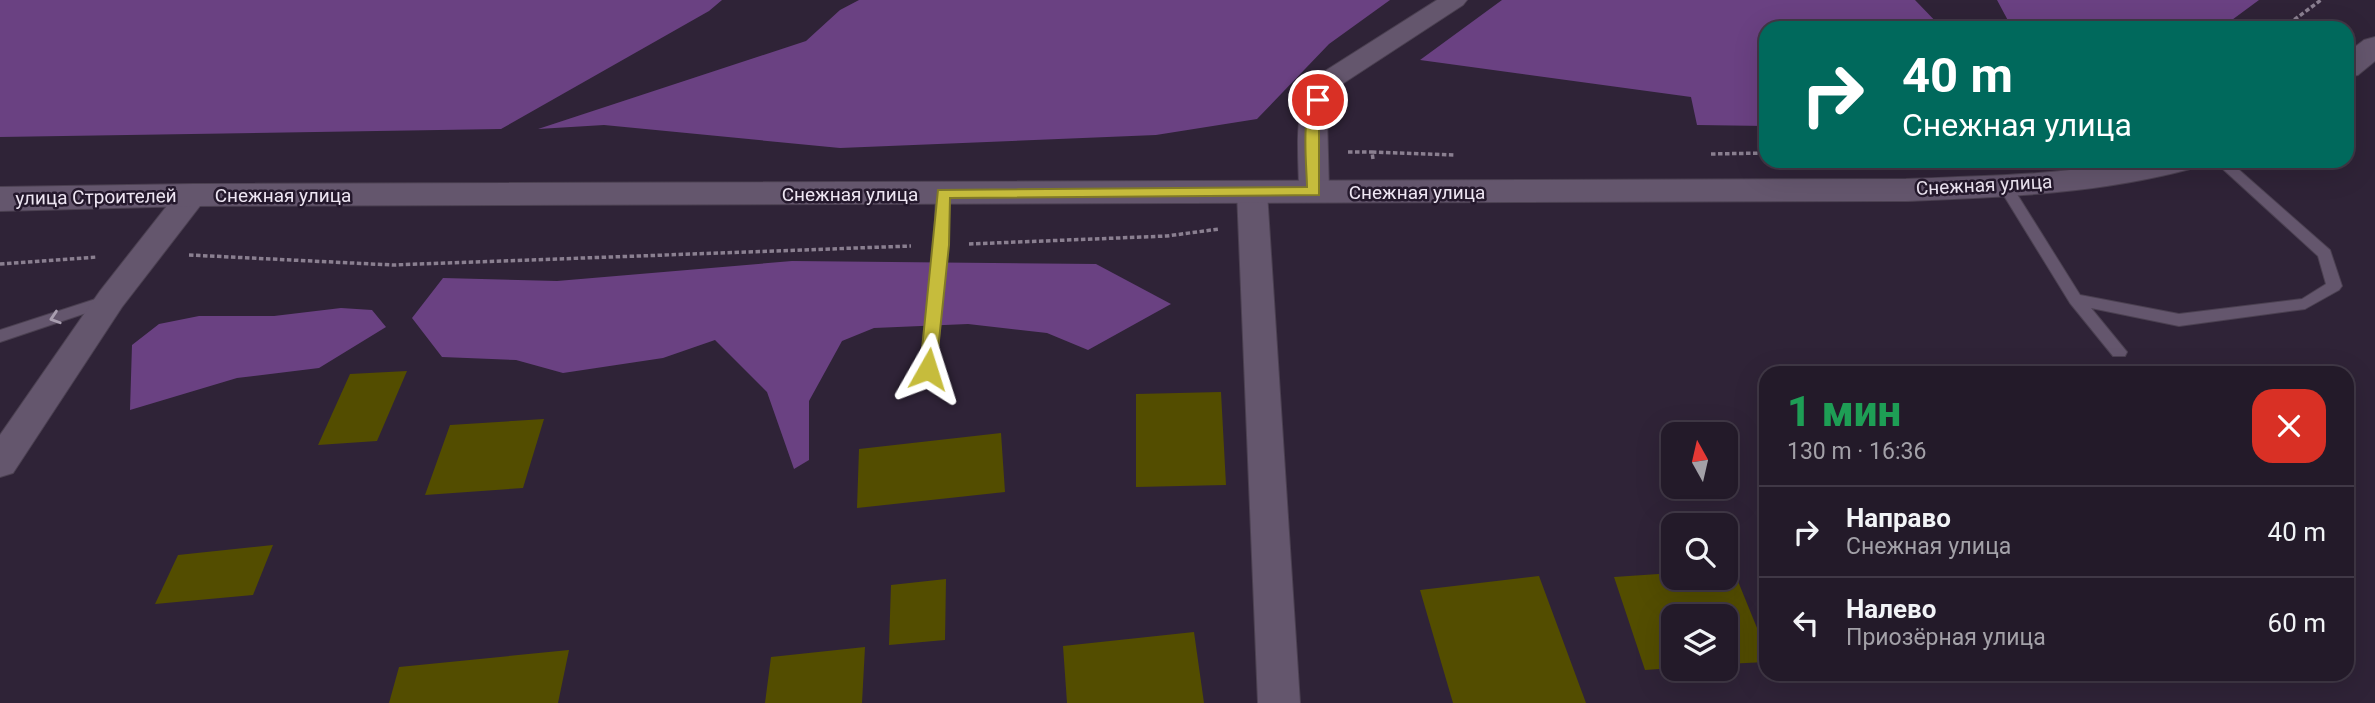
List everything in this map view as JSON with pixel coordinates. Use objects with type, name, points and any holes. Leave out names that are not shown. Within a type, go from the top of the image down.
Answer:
[{"type":"street","points":[[1314,191],[1312,117],[1324,83],[1365,54],[1454,0]]},
{"type":"street","points":[[2354,63],[2375,47]]},
{"type":"street","name":"Снежная улица","points":[[192,195],[1906,190],[2005,186],[2104,177],[2146,168]]},
{"type":"street","points":[[1252,192],[1279,703]]},
{"type":"street","points":[[0,463],[110,299],[192,195]]},
{"type":"street","name":"улица Строителей","points":[[0,199],[192,195]]},
{"type":"lane","points":[[2075,299],[2179,320],[2305,304],[2333,286],[2325,254],[2229,168]]},
{"type":"lane","points":[[2005,186],[2075,299],[2119,352]]},
{"type":"lane","points":[[928,369],[941,245],[943,194]]},
{"type":"lane","points":[[0,336],[110,299]]},
{"type":"path","points":[[2292,21],[2321,0]]},
{"type":"shaded area","points":[[0,0],[722,0],[709,11],[501,129],[0,137]]},
{"type":"shaded area","points":[[859,0],[1390,0],[1329,44],[1257,119],[1156,135],[840,148],[604,125],[538,129],[806,41],[840,10]]},
{"type":"shaded area","points":[[1502,0],[1915,0],[1935,21],[1759,21],[1759,126],[1697,125],[1691,97],[1420,60]]},
{"type":"shaded area","points":[[1997,0],[2259,0],[2230,21],[2008,21]]},
{"type":"shaded area","points":[[792,261],[1096,264],[1171,304],[1088,350],[1047,333],[968,324],[874,328],[842,341],[809,401],[809,460],[794,469],[767,392],[715,340],[663,358],[563,373],[516,360],[442,357],[412,318],[443,278],[557,281]]},
{"type":"shaded area","points":[[341,308],[372,310],[386,327],[319,368],[237,378],[130,410],[132,345],[159,324],[199,316],[274,316]]},
{"type":"building","points":[[407,371],[377,441],[318,445],[350,374]]},
{"type":"building","points":[[1221,392],[1226,485],[1136,487],[1136,394]]},
{"type":"building","points":[[544,419],[523,488],[425,495],[450,425]]},
{"type":"building","points":[[1001,433],[1005,492],[857,508],[859,449]]},
{"type":"building","points":[[273,545],[253,595],[155,604],[178,555]]},
{"type":"building","points":[[1661,574],[1661,590],[1738,590],[1738,581],[1759,633],[1759,662],[1738,663],[1738,604],[1661,604],[1661,669],[1645,670],[1614,577]]},
{"type":"building","points":[[1539,576],[1586,703],[1453,703],[1420,590]]},
{"type":"building","points":[[946,579],[945,640],[889,645],[891,585]]},
{"type":"building","points":[[1194,632],[1204,703],[1067,703],[1063,646]]},
{"type":"building","points":[[865,647],[862,703],[765,703],[771,657]]},
{"type":"building","points":[[569,650],[558,703],[389,703],[399,667]]},
{"type":"route","points":[[928,369],[941,245],[943,194],[1314,191],[1312,117],[1318,100]]}]
